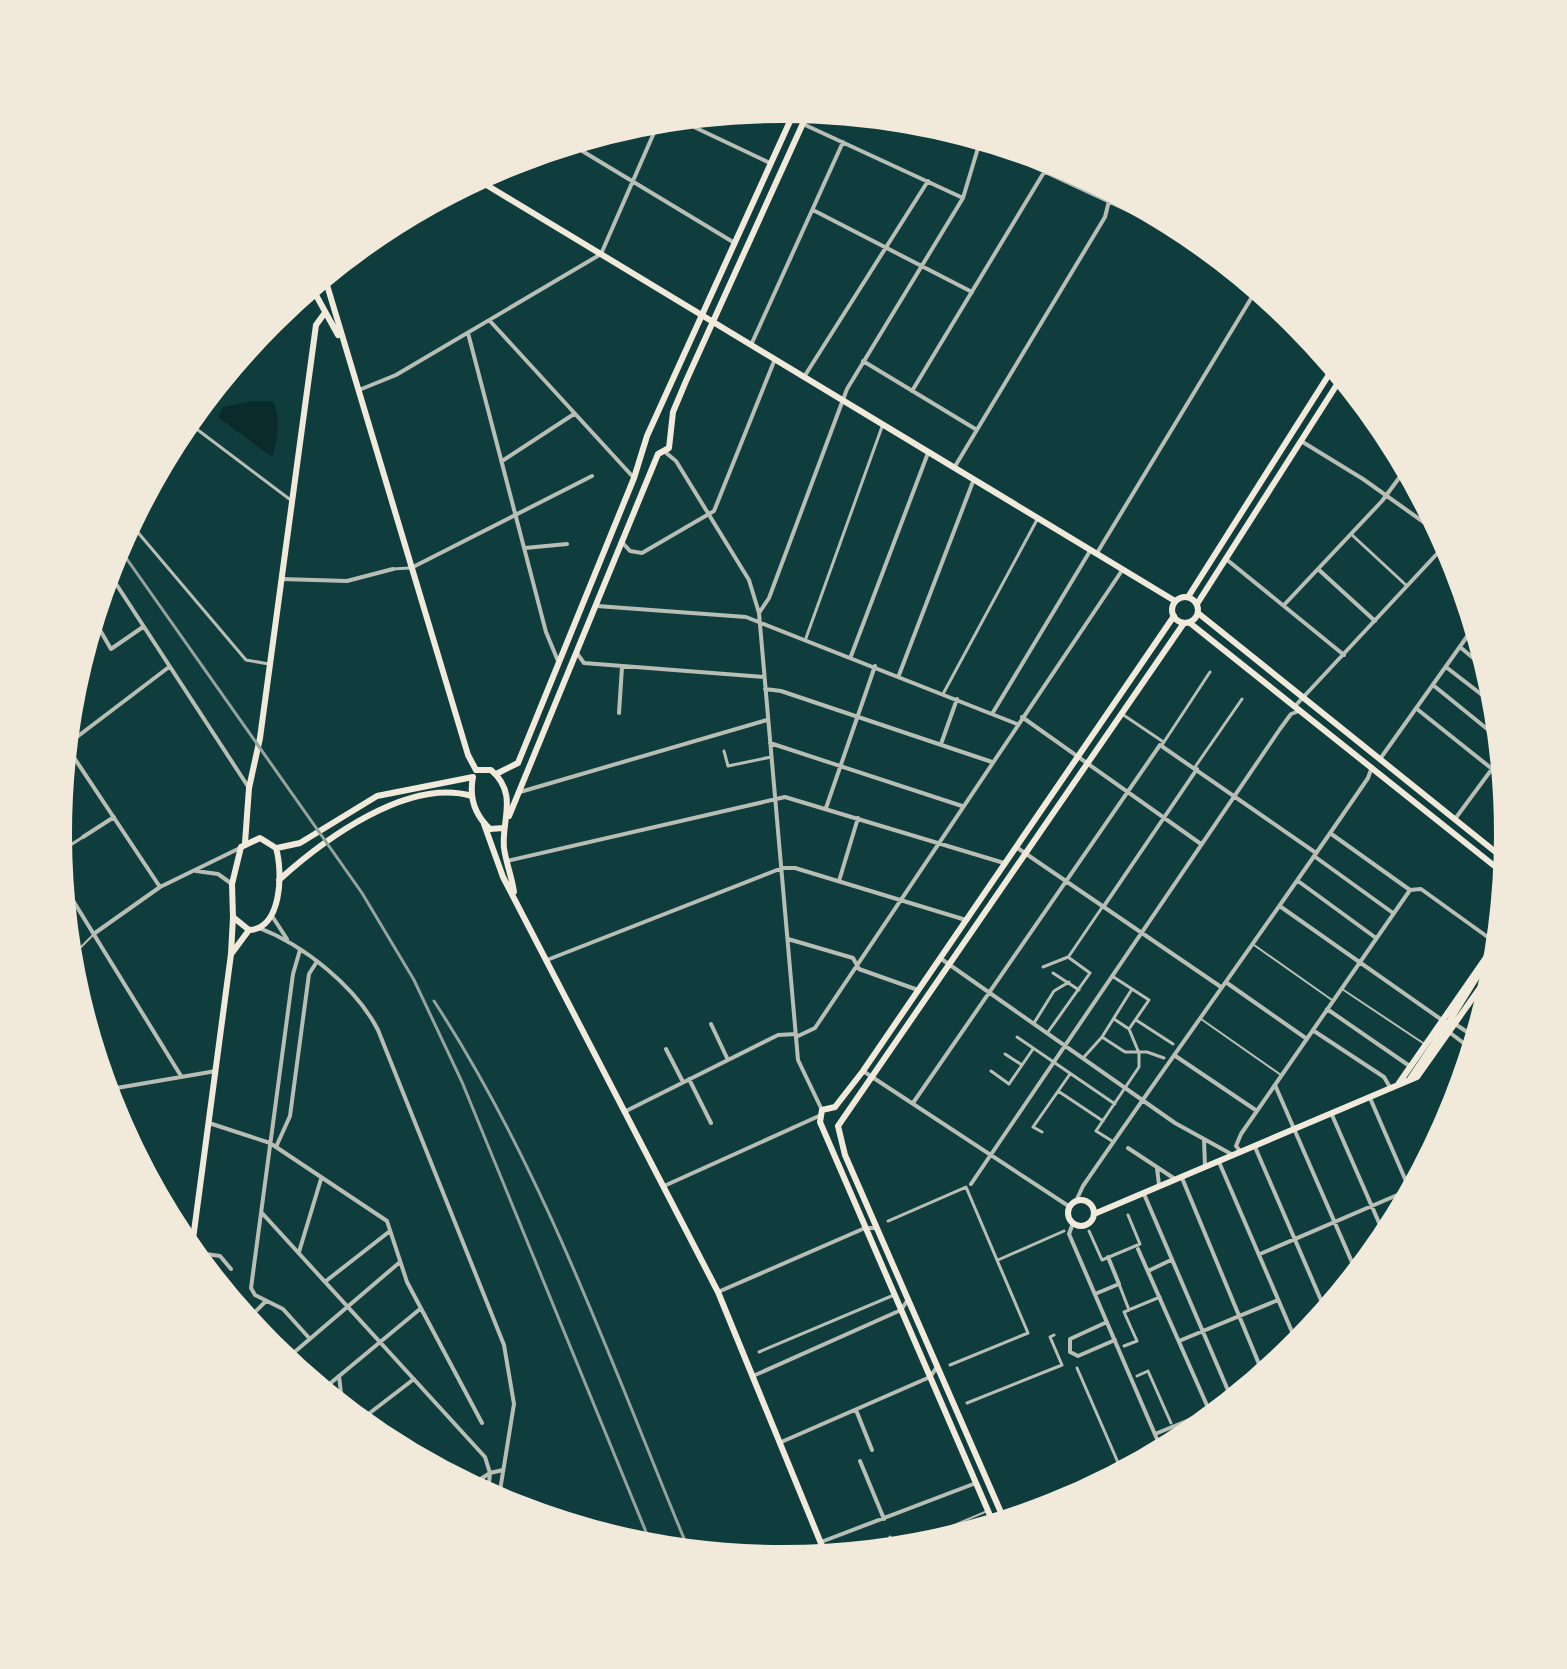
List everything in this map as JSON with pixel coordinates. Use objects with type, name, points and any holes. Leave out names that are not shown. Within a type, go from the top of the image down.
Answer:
[{"type":"main road","points":[[496,774],[518,763],[634,478],[650,431],[789,121]]},
{"type":"main road","points":[[514,895],[504,828],[621,541],[662,453],[671,444],[668,434],[673,412],[711,321],[803,124]]},
{"type":"main road","points":[[488,186],[1175,601],[1188,597],[1329,375]]},
{"type":"main road","points":[[327,286],[474,774],[472,796],[500,871],[718,1292],[822,1546]]},
{"type":"main road","points":[[316,296],[342,343]]},
{"type":"main road","points":[[324,314],[337,320]]},
{"type":"main road","points":[[193,1236],[231,954],[232,884],[243,845],[249,788],[259,746],[316,325],[324,314]]},
{"type":"main road","points":[[1337,384],[1197,604],[1198,613],[1496,852]]},
{"type":"main road","points":[[650,431],[660,429],[668,434]]},
{"type":"main road","points":[[646,447],[662,453]]},
{"type":"main road","points":[[1188,597],[1197,604]]},
{"type":"main road","points":[[991,1517],[865,1228],[821,1113],[835,1107],[863,1071],[1174,616],[1175,601]]},
{"type":"main road","points":[[1001,1514],[845,1155],[838,1126],[1122,713],[1187,623],[1198,613]]},
{"type":"main road","points":[[1174,616],[1298,708],[1496,867]]},
{"type":"main road","points":[[243,845],[260,838],[276,848],[300,843],[377,796],[488,768],[496,774],[504,789],[509,816]]},
{"type":"main road","points":[[279,880],[383,808],[432,794],[472,796]]},
{"type":"main road","points":[[484,824],[490,829],[504,828]]},
{"type":"main road","points":[[231,954],[249,930],[259,928],[272,915],[279,880],[276,848]]},
{"type":"main road","points":[[233,917],[249,930]]},
{"type":"main road","points":[[1094,1214],[1088,1202],[1073,1204],[1068,1215],[1073,1223],[1087,1224],[1094,1214],[1417,1077],[1485,960]]},
{"type":"main road","points":[[1394,1088],[1427,1046],[1480,989]]},
{"type":"main road","points":[[835,1107],[841,1118]]},
{"type":"main road","points":[[825,1127],[838,1126]]},
{"type":"street","points":[[803,124],[963,198]]},
{"type":"street","points":[[693,127],[770,163]]},
{"type":"street","points":[[357,390],[384,381],[601,254],[654,133]]},
{"type":"street","points":[[751,345],[843,142]]},
{"type":"street","points":[[759,613],[769,598],[843,401],[863,361],[963,198],[978,148]]},
{"type":"street","points":[[581,151],[733,242]]},
{"type":"street","points":[[1038,168],[1116,204]]},
{"type":"street","points":[[912,391],[1046,172]]},
{"type":"street","points":[[804,377],[928,181]]},
{"type":"street","points":[[954,468],[1105,217],[1107,200]]},
{"type":"street","points":[[813,210],[972,292]]},
{"type":"street","points":[[992,714],[1252,296]]},
{"type":"street","points":[[489,320],[634,478]]},
{"type":"street","points":[[468,333],[546,632],[559,663]]},
{"type":"street","points":[[621,541],[630,551],[642,553],[709,517],[717,506],[775,359]]},
{"type":"street","points":[[863,361],[977,430]]},
{"type":"street","points":[[502,461],[574,414]]},
{"type":"street","points":[[806,638],[883,424]]},
{"type":"street","points":[[196,429],[292,501]]},
{"type":"street","points":[[1301,441],[1387,495],[1425,524]]},
{"type":"street","points":[[851,656],[929,452]]},
{"type":"street","points":[[662,453],[676,461],[749,580],[759,613],[796,1036],[801,1069],[821,1113],[664,1186]]},
{"type":"street","points":[[281,579],[347,581],[393,569],[411,568],[592,476]]},
{"type":"street","points":[[1284,605],[1387,495],[1400,477]]},
{"type":"street","points":[[898,676],[974,479]]},
{"type":"street","points":[[943,694],[1038,518]]},
{"type":"street","points":[[138,532],[246,660],[270,664]]},
{"type":"street","points":[[1351,534],[1408,586]]},
{"type":"street","points":[[525,548],[567,544]]},
{"type":"street","points":[[971,1184],[1289,716],[1438,551]]},
{"type":"street","points":[[1226,559],[1344,655]]},
{"type":"street","points":[[626,1111],[778,1035],[796,1036],[815,1028],[1123,569]]},
{"type":"street","points":[[1318,569],[1375,621]]},
{"type":"street","points":[[115,585],[249,788]]},
{"type":"street","points":[[754,596],[769,598]]},
{"type":"street","points":[[595,606],[608,604],[746,617],[806,638],[1017,724]]},
{"type":"street","points":[[100,630],[111,649],[143,627]]},
{"type":"street","points":[[1380,759],[1468,635]]},
{"type":"street","points":[[1460,647],[1475,660]]},
{"type":"street","points":[[576,652],[584,663],[764,677]]},
{"type":"street","points":[[826,809],[875,666]]},
{"type":"street","points":[[77,736],[169,667]]},
{"type":"street","points":[[619,713],[622,667]]},
{"type":"street","points":[[1446,667],[1483,696]]},
{"type":"street","points":[[913,1103],[1210,672]]},
{"type":"street","points":[[1433,685],[1489,731]]},
{"type":"street","points":[[765,689],[781,691],[992,762]]},
{"type":"street","points":[[941,744],[957,699]]},
{"type":"street","points":[[1043,967],[1068,957],[1242,699]]},
{"type":"street","points":[[1416,708],[1492,769],[1455,819]]},
{"type":"street","points":[[1122,713],[1394,914]]},
{"type":"street","points":[[1022,717],[1201,844]]},
{"type":"street","points":[[520,792],[768,719]]},
{"type":"street","points":[[770,743],[962,806]]},
{"type":"street","points":[[724,751],[728,766],[771,757]]},
{"type":"street","points":[[74,759],[160,887]]},
{"type":"street","points":[[863,1071],[989,1155],[1073,1204],[1199,1018],[1281,907],[1372,767]]},
{"type":"street","points":[[507,861],[785,797],[1004,863]]},
{"type":"street","points":[[70,845],[114,817]]},
{"type":"street","points":[[839,881],[858,818]]},
{"type":"street","points":[[1330,833],[1410,890],[1421,889],[1490,933]]},
{"type":"street","points":[[95,933],[160,887],[243,845]]},
{"type":"street","points":[[1016,847],[1221,987]]},
{"type":"street","points":[[547,960],[782,868],[795,868],[966,920]]},
{"type":"street","points":[[194,871],[218,874],[232,884]]},
{"type":"street","points":[[1298,881],[1376,938]]},
{"type":"street","points":[[940,958],[1204,1140],[1238,1154],[1237,1141],[1410,890]]},
{"type":"street","points":[[74,900],[181,1076]]},
{"type":"street","points":[[1281,907],[1447,1025],[1466,1043]]},
{"type":"street","points":[[272,915],[288,941]]},
{"type":"street","points":[[259,928],[288,941],[316,963],[353,996],[378,1030],[492,1308],[504,1345],[514,1396],[512,1428],[500,1489]]},
{"type":"street","points":[[788,939],[857,962]]},
{"type":"street","points":[[300,950],[293,974],[251,1291],[283,1309],[310,1339]]},
{"type":"street","points":[[1048,1032],[1090,973],[1068,957]]},
{"type":"street","points":[[857,962],[859,969],[918,990]]},
{"type":"street","points":[[276,1147],[290,1116],[309,974],[316,963]]},
{"type":"street","points":[[1053,973],[1079,990]]},
{"type":"street","points":[[1112,976],[1149,1000],[1129,1029]]},
{"type":"street","points":[[1034,1023],[1054,991],[1069,982]]},
{"type":"street","points":[[1226,983],[1307,1039]]},
{"type":"street","points":[[1084,1057],[1102,1037],[1132,989]]},
{"type":"street","points":[[1327,1009],[1412,1067]]},
{"type":"street","points":[[1113,1142],[1096,1131],[1139,1067],[1139,1053],[1129,1029],[1114,1019]]},
{"type":"street","points":[[1135,1020],[1173,1044]]},
{"type":"street","points":[[711,1024],[728,1060]]},
{"type":"street","points":[[1447,1025],[1468,1035]]},
{"type":"street","points":[[1313,1030],[1384,1077],[1394,1088]]},
{"type":"street","points":[[1017,1037],[1115,1104]]},
{"type":"street","points":[[1102,1037],[1125,1052],[1147,1052],[1164,1058]]},
{"type":"street","points":[[991,1071],[1009,1084],[1033,1048]]},
{"type":"street","points":[[666,1049],[683,1082]]},
{"type":"street","points":[[1005,1054],[1022,1065]]},
{"type":"street","points":[[1174,1055],[1257,1111]]},
{"type":"street","points":[[117,1088],[216,1071]]},
{"type":"street","points":[[1042,1132],[1033,1127],[1070,1074]]},
{"type":"street","points":[[689,1079],[711,1123]]},
{"type":"street","points":[[1275,1085],[1353,1265]]},
{"type":"street","points":[[1058,1091],[1103,1121]]},
{"type":"street","points":[[1370,1098],[1406,1182]]},
{"type":"street","points":[[1332,1115],[1380,1226]]},
{"type":"street","points":[[209,1123],[270,1143],[387,1221],[420,1309],[482,1423]]},
{"type":"street","points":[[1204,1140],[1205,1168]]},
{"type":"street","points":[[1255,1147],[1322,1303]]},
{"type":"street","points":[[1128,1148],[1179,1179],[1260,1366]]},
{"type":"street","points":[[1219,1162],[1293,1334]]},
{"type":"street","points":[[1157,1168],[1159,1188]]},
{"type":"street","points":[[299,1252],[321,1179]]},
{"type":"street","points":[[888,1221],[966,1187],[1028,1333],[950,1365]]},
{"type":"street","points":[[1144,1194],[1229,1392]]},
{"type":"street","points":[[1260,1254],[1371,1206],[1397,1198]]},
{"type":"street","points":[[262,1213],[485,1457],[490,1473],[489,1484]]},
{"type":"street","points":[[1128,1215],[1140,1244],[1138,1247],[1208,1408]]},
{"type":"street","points":[[997,1260],[1064,1231],[1073,1223]]},
{"type":"street","points":[[1073,1223],[1069,1234],[1158,1441]]},
{"type":"street","points":[[718,1292],[865,1228],[876,1228]]},
{"type":"street","points":[[326,1281],[390,1231]]},
{"type":"street","points":[[1089,1231],[1102,1260],[1138,1247]]},
{"type":"street","points":[[207,1255],[220,1256],[231,1269]]},
{"type":"street","points":[[1108,1257],[1129,1310]]},
{"type":"street","points":[[1148,1271],[1171,1260]]},
{"type":"street","points":[[294,1353],[400,1262]]},
{"type":"street","points":[[1095,1294],[1119,1284]]},
{"type":"street","points":[[759,1352],[894,1295]]},
{"type":"street","points":[[1124,1346],[1137,1341],[1124,1312],[1160,1297]]},
{"type":"street","points":[[753,1376],[901,1310],[908,1299]]},
{"type":"street","points":[[1179,1341],[1278,1300]]},
{"type":"street","points":[[254,1313],[266,1301]]},
{"type":"street","points":[[329,1384],[420,1309]]},
{"type":"street","points":[[1107,1322],[1070,1339],[1069,1349],[1078,1356],[1115,1340]]},
{"type":"street","points":[[967,1403],[1062,1365],[1050,1337],[1054,1335]]},
{"type":"street","points":[[779,1443],[930,1377],[937,1366]]},
{"type":"street","points":[[1077,1368],[1118,1464]]},
{"type":"street","points":[[1137,1376],[1148,1371],[1171,1423]]},
{"type":"street","points":[[339,1376],[342,1395]]},
{"type":"street","points":[[368,1414],[414,1379]]},
{"type":"street","points":[[856,1410],[872,1450]]},
{"type":"street","points":[[1155,1434],[1195,1417]]},
{"type":"street","points":[[860,1461],[884,1519]]},
{"type":"street","points":[[480,1480],[503,1470]]},
{"type":"street","points":[[820,1543],[976,1483]]},
{"type":"lane","points":[[80,948],[95,933]]},
{"type":"lane","points":[[1254,945],[1333,1001]]},
{"type":"lane","points":[[1342,989],[1427,1046]]},
{"type":"lane","points":[[1199,1018],[1282,1075]]},
{"type":"lane","points":[[944,1529],[988,1511]]},
{"type":"water","points":[[272,401],[275,407],[278,428],[272,457],[218,417],[223,407]]},
{"type":"railway","points":[[126,557],[362,893],[414,980],[462,1082],[647,1535]]},
{"type":"railway","points":[[434,1001],[474,1066],[543,1201],[685,1541]]}]
